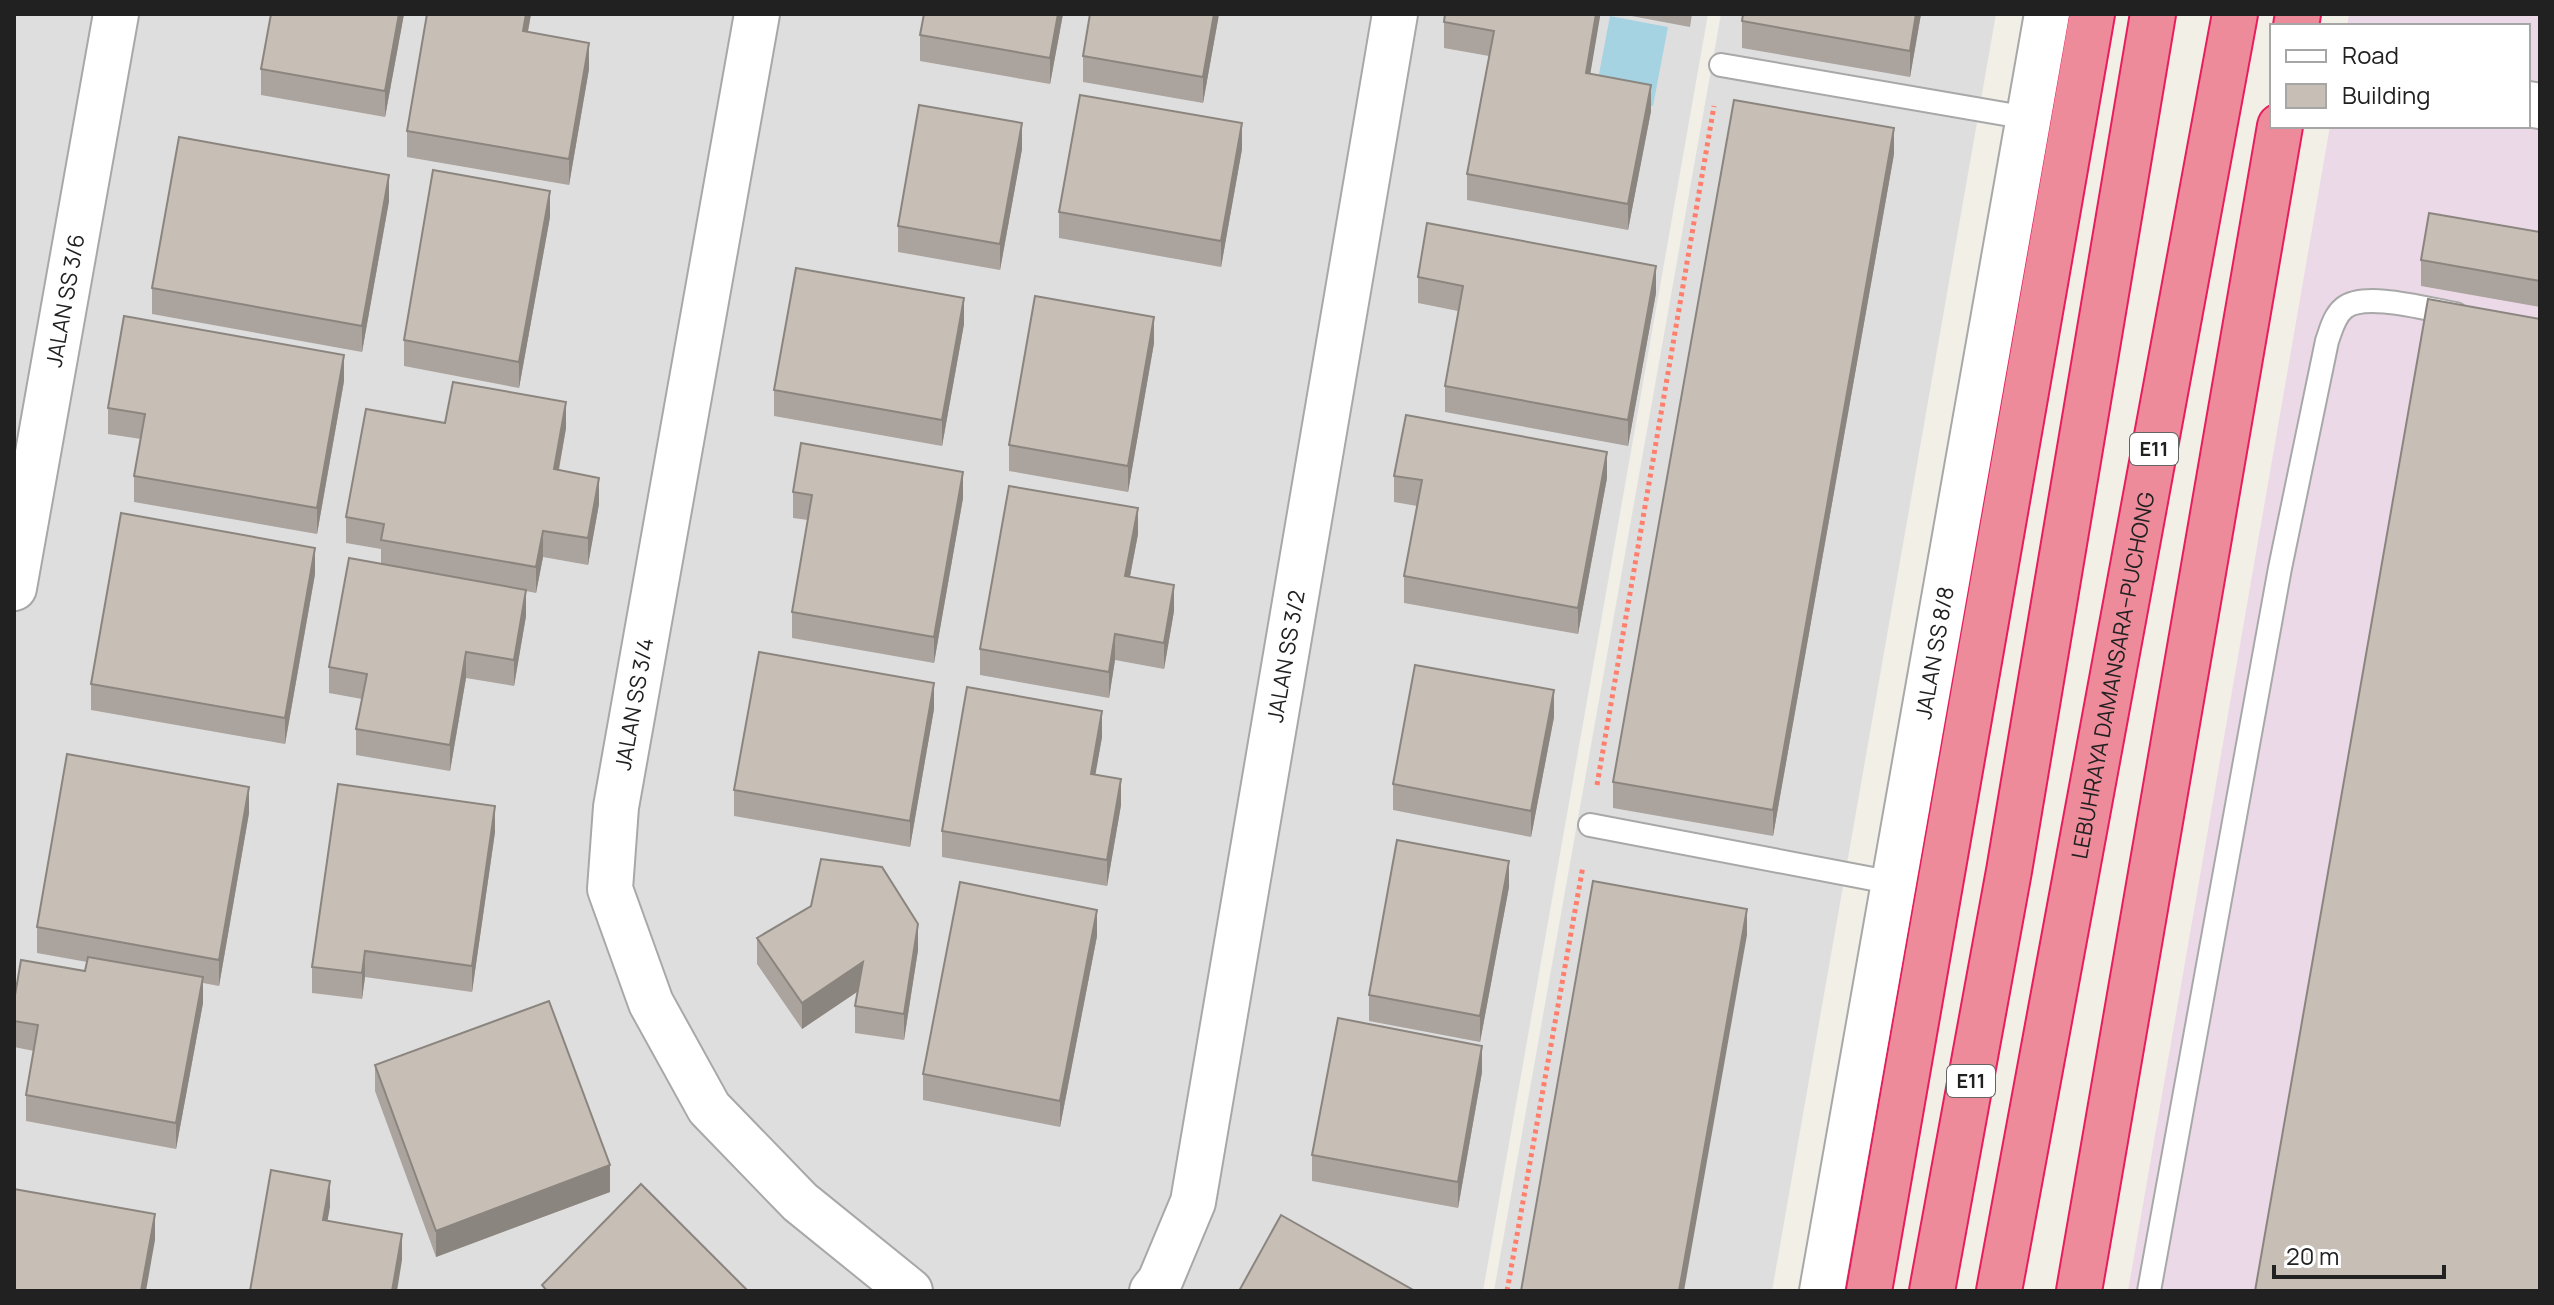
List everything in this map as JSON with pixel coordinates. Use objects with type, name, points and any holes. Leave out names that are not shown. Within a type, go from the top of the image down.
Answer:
[{"type":"highway","points":[[1869,1291],[2092,14]]},
{"type":"highway","name":"E11","points":[[1932,1291],[2009,871],[2153,14]]},
{"type":"highway","name":"LEBUHRAYA DAMANSARA–PUCHONG","points":[[1999,1291],[2235,14]]},
{"type":"highway","points":[[2079,1291],[2280,128]]},
{"type":"street","name":"JALAN SS 3/6","points":[[14,588],[116,14]]},
{"type":"street","name":"JALAN SS 3/4","points":[[757,14],[616,807],[610,889],[651,1003],[709,1108],[800,1202],[910,1291]]},
{"type":"street","name":"JALAN SS 3/2","points":[[1152,1291],[1160,1281],[1193,1202],[1395,14]]},
{"type":"street","name":"JALAN SS 8/8","points":[[1822,1291],[2047,14]]},
{"type":"lane","points":[[1721,65],[2028,118]]},
{"type":"lane","points":[[2149,1291],[2280,568],[2333,323],[2345,307],[2362,301],[2383,301],[2477,318]]},
{"type":"lane","points":[[1590,825],[1894,883]]},
{"type":"path","points":[[1507,1291],[1721,65]]},
{"type":"shaded area","points":[[14,14],[1708,14],[1483,1291],[14,1291]]},
{"type":"shaded area","points":[[1721,14],[1996,14],[1772,1291],[1494,1291]]},
{"type":"shaded area","points":[[2349,14],[2540,14],[2540,1291],[2128,1291],[2330,128],[2530,128],[2530,24],[2347,24]]},
{"type":"water","points":[[1610,16],[1668,27],[1653,106],[1595,95]]},
{"type":"building","points":[[271,14],[399,14],[385,91],[261,69]]},
{"type":"building","points":[[427,14],[526,14],[523,31],[589,43],[569,159],[407,131]]},
{"type":"building","points":[[924,14],[1058,14],[1050,58],[920,35]]},
{"type":"building","points":[[1090,14],[1214,14],[1203,77],[1083,56]]},
{"type":"building","points":[[1445,14],[1596,14],[1586,73],[1651,85],[1628,204],[1467,174],[1494,31],[1444,22]]},
{"type":"building","points":[[1743,14],[1916,14],[1910,51],[1742,21]]},
{"type":"building","points":[[1080,95],[1242,123],[1221,241],[1059,212]]},
{"type":"building","points":[[1734,100],[1894,128],[1773,810],[1613,782]]},
{"type":"building","points":[[919,105],[1022,123],[1000,244],[898,226]]},
{"type":"building","points":[[179,137],[389,175],[362,326],[152,288]]},
{"type":"building","points":[[433,170],[550,191],[519,362],[404,340]]},
{"type":"building","points":[[2429,213],[2540,232],[2540,281],[2421,260]]},
{"type":"building","points":[[1427,223],[1656,266],[1628,420],[1445,386],[1463,286],[1418,277]]},
{"type":"building","points":[[796,268],[964,298],[942,420],[774,390]]},
{"type":"building","points":[[1035,296],[1154,317],[1128,466],[1009,445]]},
{"type":"building","points":[[2428,299],[2540,319],[2540,1291],[2255,1291]]},
{"type":"building","points":[[124,316],[344,355],[317,508],[134,476],[145,414],[108,408]]},
{"type":"building","points":[[453,382],[566,402],[554,469],[599,478],[588,538],[543,531],[536,567],[381,540],[384,524],[346,517],[366,409],[445,423]]},
{"type":"building","points":[[1406,415],[1607,452],[1578,608],[1404,576],[1422,480],[1394,476]]},
{"type":"building","points":[[801,443],[963,472],[934,637],[792,612],[812,495],[793,492]]},
{"type":"building","points":[[1009,486],[1138,508],[1125,576],[1174,585],[1164,643],[1115,634],[1109,672],[980,649]]},
{"type":"building","points":[[121,513],[315,548],[285,718],[91,684]]},
{"type":"building","points":[[349,558],[526,590],[514,660],[466,652],[450,745],[356,729],[367,674],[329,667]]},
{"type":"building","points":[[759,652],[934,683],[910,821],[734,790]]},
{"type":"building","points":[[1415,665],[1554,690],[1531,811],[1393,784]]},
{"type":"building","points":[[967,687],[1102,711],[1091,774],[1121,779],[1107,860],[942,831]]},
{"type":"building","points":[[67,754],[249,787],[219,960],[37,927]]},
{"type":"building","points":[[338,784],[495,806],[472,966],[365,951],[362,973],[312,967]]},
{"type":"building","points":[[1397,840],[1509,861],[1480,1016],[1369,995]]},
{"type":"building","points":[[821,859],[882,867],[918,924],[904,1014],[855,1006],[863,962],[802,1003],[757,938],[811,906]]},
{"type":"building","points":[[1593,881],[1747,909],[1679,1291],[1521,1291]]},
{"type":"building","points":[[960,882],[1097,910],[1060,1101],[923,1074]]},
{"type":"building","points":[[88,957],[203,977],[176,1123],[26,1095],[38,1025],[14,1021],[21,960],[85,971]]},
{"type":"building","points":[[549,1001],[610,1165],[436,1231],[375,1065]]},
{"type":"building","points":[[1338,1018],[1482,1046],[1458,1182],[1312,1155]]},
{"type":"building","points":[[271,1170],[330,1181],[323,1220],[402,1234],[392,1291],[250,1291]]},
{"type":"building","points":[[641,1184],[748,1291],[547,1291],[542,1285]]},
{"type":"building","points":[[14,1189],[155,1214],[141,1291],[14,1291]]},
{"type":"building","points":[[1281,1215],[1415,1291],[1239,1291]]}]
